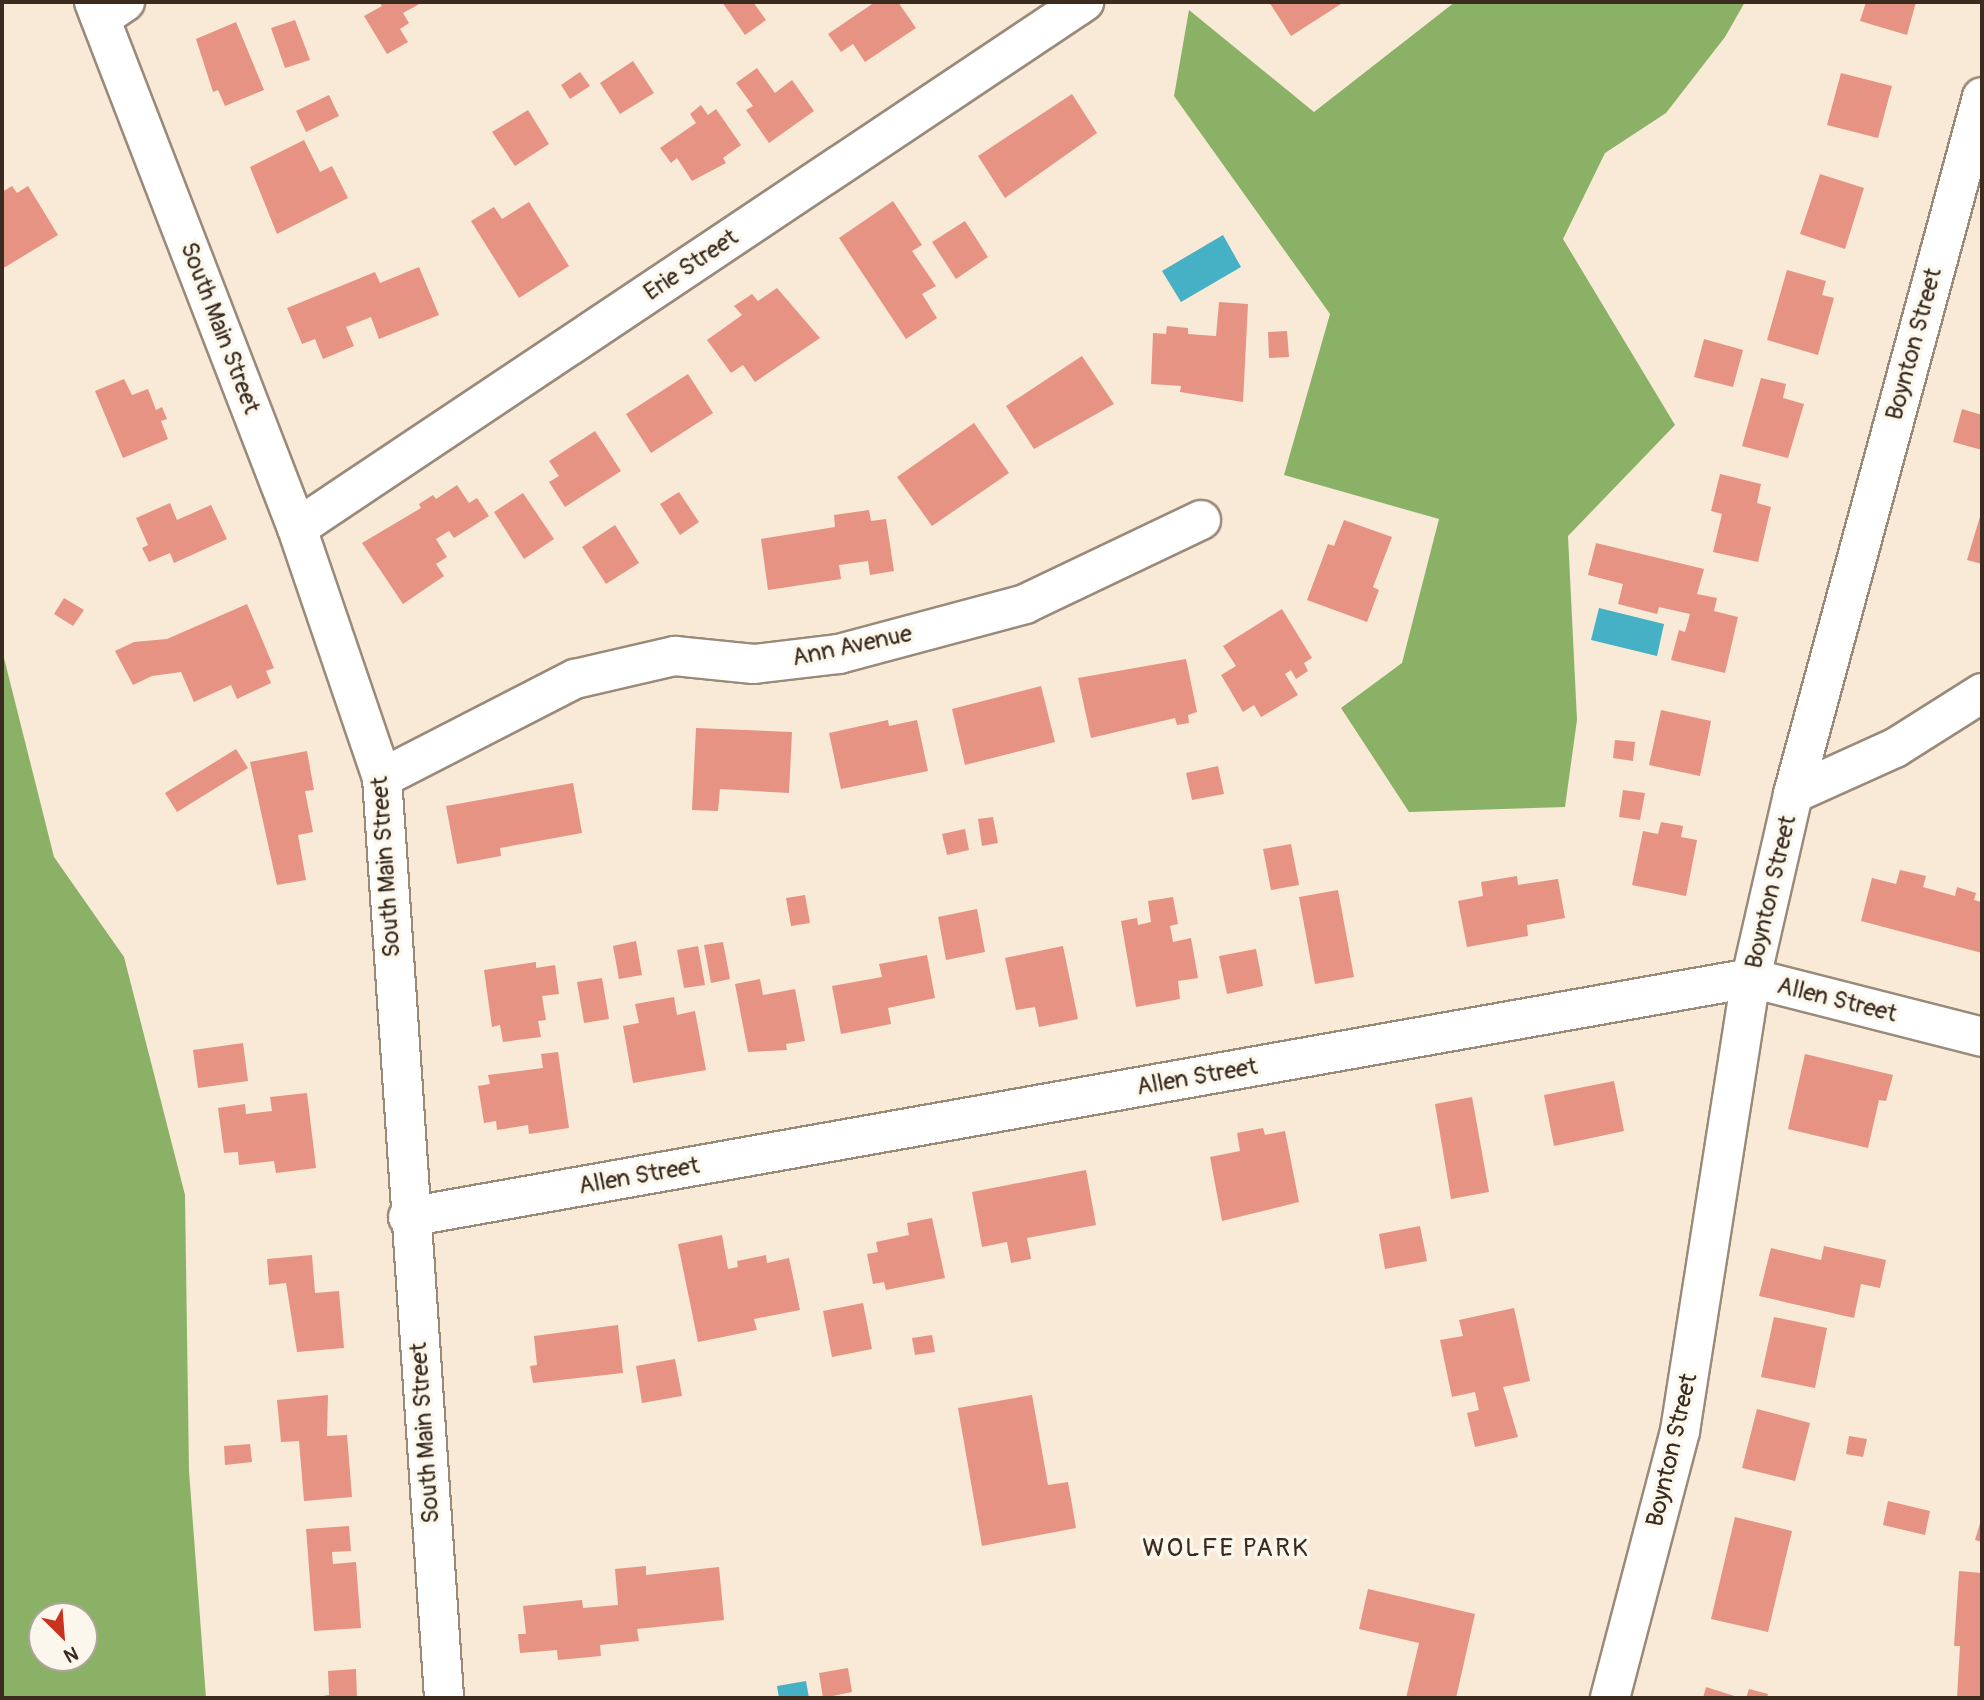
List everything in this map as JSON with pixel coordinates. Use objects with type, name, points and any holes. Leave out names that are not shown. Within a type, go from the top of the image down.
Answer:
[{"type":"street","name":"Erie Street","points":[[297,528],[1084,2]]},
{"type":"street","name":"South Main Street","points":[[107,7],[297,528],[382,778],[408,1217],[444,1698]]},
{"type":"street","name":"Boynton Street","points":[[1610,1698],[1680,1432],[1751,978],[1793,794],[1982,97]]},
{"type":"street","name":"Ann Avenue","points":[[382,778],[575,679],[676,656],[754,664],[839,654],[1025,604],[1200,520]]},
{"type":"street","points":[[1793,794],[1895,748],[1982,693]]},
{"type":"street","name":"Allen Street","points":[[408,1217],[1751,978],[1982,1037]]},
{"type":"green space","points":[[1455,2],[1745,2],[1725,37],[1666,113],[1605,153],[1563,239],[1675,425],[1568,536],[1577,720],[1565,807],[1409,812],[1341,708],[1402,663],[1439,519],[1284,475],[1330,314],[1174,96],[1189,10],[1314,112]]},
{"type":"green space","points":[[2,650],[54,857],[124,957],[185,1195],[189,1471],[206,1698],[2,1698]]},
{"type":"water","points":[[1223,235],[1241,267],[1181,302],[1162,271]]},
{"type":"water","points":[[1599,608],[1664,624],[1657,656],[1591,640]]},
{"type":"water","points":[[806,1681],[809,1698],[779,1698],[777,1686]]},
{"type":"building","points":[[379,2],[423,2],[403,13],[409,23],[400,29],[408,42],[387,54],[364,16],[382,6]]},
{"type":"building","points":[[722,2],[753,2],[766,20],[745,35]]},
{"type":"building","points":[[875,2],[898,2],[916,28],[865,62],[853,44],[841,52],[828,34]]},
{"type":"building","points":[[1269,2],[1344,2],[1291,36]]},
{"type":"building","points":[[1866,2],[1916,2],[1907,35],[1860,21]]},
{"type":"building","points":[[295,20],[310,60],[285,68],[271,28]]},
{"type":"building","points":[[236,22],[264,90],[225,106],[218,90],[213,92],[196,39]]},
{"type":"building","points":[[633,61],[654,93],[620,114],[600,83]]},
{"type":"building","points":[[757,68],[775,93],[792,80],[814,111],[769,143],[746,110],[753,106],[736,83]]},
{"type":"building","points":[[580,72],[590,86],[570,99],[561,85]]},
{"type":"building","points":[[1841,73],[1892,86],[1878,138],[1827,125]]},
{"type":"building","points":[[1072,94],[1097,133],[1005,198],[978,156]]},
{"type":"building","points":[[329,95],[339,116],[306,132],[296,111]]},
{"type":"building","points":[[701,105],[708,115],[716,109],[741,145],[723,158],[726,163],[692,181],[677,158],[671,163],[660,148],[696,123],[690,114]]},
{"type":"building","points":[[528,110],[549,144],[515,166],[492,132]]},
{"type":"building","points":[[304,140],[320,172],[332,166],[348,198],[277,234],[250,167]]},
{"type":"building","points":[[1820,174],[1864,188],[1845,249],[1800,234]]},
{"type":"building","points":[[12,186],[17,193],[28,186],[58,235],[2,269],[2,192]]},
{"type":"building","points":[[893,201],[922,245],[912,251],[936,286],[922,294],[937,318],[906,339],[839,238]]},
{"type":"building","points":[[529,202],[569,266],[519,298],[471,221],[494,207],[502,219]]},
{"type":"building","points":[[965,221],[988,257],[956,279],[932,242]]},
{"type":"building","points":[[419,267],[439,315],[379,339],[371,317],[346,327],[354,346],[323,359],[315,339],[302,344],[287,308],[375,272],[380,283]]},
{"type":"building","points":[[1787,270],[1826,281],[1822,295],[1834,298],[1818,355],[1767,340]]},
{"type":"building","points":[[777,288],[820,338],[755,382],[743,365],[731,373],[707,340],[742,315],[734,306],[752,294],[758,301]]},
{"type":"building","points":[[1219,302],[1248,304],[1243,402],[1180,392],[1181,386],[1151,384],[1153,333],[1166,334],[1167,326],[1188,328],[1188,334],[1216,336]]},
{"type":"building","points":[[1287,331],[1289,357],[1269,358],[1268,332]]},
{"type":"building","points":[[1704,339],[1743,350],[1733,387],[1694,377]]},
{"type":"building","points":[[1082,356],[1114,404],[1034,449],[1006,406]]},
{"type":"building","points":[[688,374],[713,413],[651,453],[626,414]]},
{"type":"building","points":[[1761,378],[1786,384],[1783,398],[1804,404],[1788,458],[1742,446]]},
{"type":"building","points":[[124,379],[132,395],[148,389],[156,410],[162,407],[167,419],[161,421],[168,439],[123,458],[95,391]]},
{"type":"building","points":[[1962,409],[1982,415],[1982,450],[1953,442]]},
{"type":"building","points":[[974,423],[1009,473],[932,526],[897,477]]},
{"type":"building","points":[[595,431],[621,471],[565,507],[549,482],[559,476],[549,461]]},
{"type":"building","points":[[1720,474],[1761,484],[1757,503],[1771,507],[1758,562],[1713,552],[1722,514],[1711,511]]},
{"type":"building","points":[[457,485],[469,503],[477,498],[489,516],[454,538],[449,531],[436,539],[447,557],[436,564],[444,576],[403,604],[362,543],[421,508],[419,504],[433,495],[436,499]]},
{"type":"building","points":[[679,492],[699,522],[680,535],[660,504]]},
{"type":"building","points":[[523,493],[554,539],[524,559],[494,512]]},
{"type":"building","points":[[170,503],[177,520],[211,505],[227,539],[174,563],[170,553],[149,562],[142,548],[148,545],[136,518]]},
{"type":"building","points":[[869,510],[871,521],[886,519],[894,571],[870,575],[868,561],[839,565],[841,579],[768,590],[761,539],[835,527],[834,515]]},
{"type":"building","points":[[1982,510],[1982,564],[1967,560]]},
{"type":"building","points":[[1344,520],[1392,537],[1373,587],[1379,590],[1367,622],[1307,600],[1328,544],[1334,546]]},
{"type":"building","points":[[615,525],[639,563],[606,584],[582,547]]},
{"type":"building","points":[[1596,543],[1704,569],[1697,594],[1717,598],[1714,611],[1738,617],[1725,673],[1671,660],[1679,630],[1685,632],[1690,614],[1659,607],[1657,614],[1618,604],[1623,584],[1588,575]]},
{"type":"building","points":[[64,598],[84,610],[73,626],[54,614]]},
{"type":"building","points":[[247,604],[274,668],[266,671],[271,683],[237,699],[231,685],[194,702],[181,672],[152,676],[133,685],[115,651],[134,642],[167,639]]},
{"type":"building","points":[[1282,609],[1312,658],[1304,663],[1308,671],[1296,679],[1291,670],[1285,674],[1298,695],[1261,717],[1254,705],[1243,712],[1221,675],[1236,666],[1223,646]]},
{"type":"building","points":[[1186,659],[1197,712],[1188,715],[1189,723],[1177,725],[1175,718],[1091,738],[1078,678]]},
{"type":"building","points":[[1041,686],[1055,742],[965,765],[952,709]]},
{"type":"building","points":[[1661,710],[1711,721],[1700,776],[1649,765]]},
{"type":"building","points":[[888,720],[889,726],[917,720],[928,771],[841,789],[829,733]]},
{"type":"building","points":[[696,728],[792,732],[789,793],[720,789],[718,811],[692,810]]},
{"type":"building","points":[[1615,740],[1635,742],[1633,761],[1613,758]]},
{"type":"building","points":[[236,749],[248,768],[177,812],[165,793]]},
{"type":"building","points":[[307,751],[314,790],[305,791],[313,832],[298,835],[306,880],[277,885],[250,762]]},
{"type":"building","points":[[1218,766],[1224,794],[1192,800],[1186,773]]},
{"type":"building","points":[[573,783],[582,833],[500,848],[501,856],[457,864],[446,806]]},
{"type":"building","points":[[1623,790],[1645,793],[1640,820],[1619,817]]},
{"type":"building","points":[[993,817],[998,843],[982,846],[978,819]]},
{"type":"building","points":[[1661,822],[1683,826],[1681,837],[1697,840],[1686,896],[1632,885],[1643,831],[1658,834]]},
{"type":"building","points":[[965,829],[969,850],[947,855],[942,834]]},
{"type":"building","points":[[1291,844],[1299,885],[1271,890],[1263,849]]},
{"type":"building","points":[[1900,870],[1926,876],[1923,887],[1955,896],[1957,887],[1976,893],[1974,900],[1982,902],[1982,953],[1861,921],[1872,878],[1896,884]]},
{"type":"building","points":[[1517,876],[1518,885],[1558,879],[1565,918],[1527,925],[1528,936],[1467,947],[1458,901],[1483,896],[1481,882]]},
{"type":"building","points":[[1338,890],[1354,977],[1315,984],[1299,897]]},
{"type":"building","points":[[805,895],[810,923],[791,926],[786,898]]},
{"type":"building","points":[[1173,897],[1178,924],[1170,926],[1173,942],[1191,938],[1198,978],[1178,981],[1180,999],[1136,1007],[1121,921],[1137,918],[1138,925],[1151,922],[1148,901]]},
{"type":"building","points":[[977,909],[985,952],[946,960],[938,917]]},
{"type":"building","points":[[636,941],[642,975],[619,979],[613,946]]},
{"type":"building","points":[[723,942],[730,979],[711,983],[704,945]]},
{"type":"building","points":[[698,946],[705,985],[684,988],[677,950]]},
{"type":"building","points":[[1063,946],[1078,1019],[1039,1027],[1035,1007],[1016,1010],[1005,958]]},
{"type":"building","points":[[1256,949],[1263,986],[1227,994],[1219,956]]},
{"type":"building","points":[[927,955],[935,998],[888,1008],[891,1024],[841,1034],[832,986],[882,977],[879,964]]},
{"type":"building","points":[[536,962],[536,968],[555,965],[559,994],[542,996],[546,1020],[538,1021],[541,1037],[503,1042],[500,1025],[492,1027],[484,970]]},
{"type":"building","points":[[602,978],[609,1019],[584,1023],[577,982]]},
{"type":"building","points":[[760,979],[763,995],[795,989],[805,1041],[786,1044],[787,1050],[748,1052],[735,984]]},
{"type":"building","points":[[674,997],[677,1015],[695,1011],[706,1070],[633,1083],[623,1026],[639,1023],[635,1004]]},
{"type":"building","points":[[243,1043],[248,1081],[198,1088],[193,1050]]},
{"type":"building","points":[[558,1052],[569,1128],[529,1134],[528,1125],[497,1130],[496,1121],[484,1123],[478,1086],[490,1084],[488,1075],[543,1068],[541,1054]]},
{"type":"building","points":[[1805,1054],[1893,1075],[1886,1101],[1879,1100],[1868,1148],[1788,1129]]},
{"type":"building","points":[[1614,1081],[1624,1131],[1554,1146],[1544,1095]]},
{"type":"building","points":[[307,1093],[316,1168],[276,1173],[274,1161],[239,1165],[238,1152],[224,1153],[218,1108],[245,1104],[246,1114],[272,1111],[270,1097]]},
{"type":"building","points":[[1472,1097],[1489,1192],[1451,1199],[1435,1104]]},
{"type":"building","points":[[1263,1128],[1265,1135],[1285,1131],[1299,1202],[1222,1221],[1210,1157],[1240,1151],[1237,1133]]},
{"type":"building","points":[[1086,1170],[1096,1225],[1027,1238],[1031,1259],[1011,1263],[1007,1242],[982,1247],[972,1192]]},
{"type":"building","points":[[932,1218],[945,1278],[886,1290],[884,1282],[873,1284],[867,1254],[878,1252],[876,1242],[909,1235],[907,1223]]},
{"type":"building","points":[[1420,1226],[1427,1261],[1385,1269],[1379,1234]]},
{"type":"building","points":[[722,1235],[728,1269],[738,1267],[737,1261],[766,1255],[767,1263],[789,1258],[800,1310],[754,1319],[757,1330],[698,1342],[678,1244]]},
{"type":"building","points":[[1824,1246],[1886,1260],[1880,1288],[1861,1284],[1854,1318],[1759,1296],[1771,1248],[1821,1260]]},
{"type":"building","points":[[312,1255],[315,1293],[339,1291],[344,1348],[297,1352],[286,1283],[269,1285],[267,1259]]},
{"type":"building","points":[[863,1303],[872,1349],[832,1357],[823,1311]]},
{"type":"building","points":[[1514,1308],[1530,1381],[1503,1387],[1518,1437],[1475,1447],[1467,1413],[1479,1410],[1475,1392],[1452,1397],[1440,1340],[1463,1336],[1459,1320]]},
{"type":"building","points":[[1774,1317],[1827,1328],[1815,1388],[1761,1377]]},
{"type":"building","points":[[618,1325],[623,1373],[533,1383],[530,1366],[537,1365],[534,1336]]},
{"type":"building","points":[[932,1335],[935,1352],[915,1355],[912,1338]]},
{"type":"building","points":[[675,1359],[682,1396],[642,1403],[636,1366]]},
{"type":"building","points":[[328,1395],[327,1436],[347,1435],[352,1497],[304,1501],[299,1441],[281,1442],[277,1400]]},
{"type":"building","points":[[1032,1395],[1048,1485],[1068,1482],[1076,1528],[982,1546],[958,1408]]},
{"type":"building","points":[[1757,1409],[1810,1423],[1795,1481],[1742,1468]]},
{"type":"building","points":[[1849,1436],[1867,1439],[1863,1457],[1846,1454]]},
{"type":"building","points":[[250,1444],[252,1462],[225,1465],[224,1446]]},
{"type":"building","points":[[1888,1501],[1930,1511],[1925,1535],[1883,1525]]},
{"type":"building","points":[[1735,1517],[1792,1531],[1768,1632],[1711,1619]]},
{"type":"building","points":[[1982,1517],[1982,1542],[1975,1540]]},
{"type":"building","points":[[349,1526],[351,1551],[332,1552],[333,1564],[356,1562],[361,1628],[314,1631],[306,1529]]},
{"type":"building","points":[[646,1566],[646,1575],[719,1567],[724,1620],[637,1629],[639,1641],[600,1645],[601,1656],[558,1660],[557,1650],[520,1653],[518,1634],[526,1634],[523,1606],[582,1600],[583,1608],[618,1605],[615,1569]]},
{"type":"building","points":[[1959,1571],[1982,1573],[1982,1698],[1957,1698],[1960,1646],[1954,1646]]},
{"type":"building","points":[[1368,1589],[1475,1614],[1456,1698],[1406,1698],[1419,1643],[1359,1629]]},
{"type":"building","points":[[848,1668],[852,1692],[823,1698],[819,1673]]},
{"type":"building","points":[[356,1669],[357,1698],[311,1698],[329,1695],[328,1671]]},
{"type":"building","points":[[1706,1687],[1741,1698],[1703,1698]]},
{"type":"building","points":[[1749,1689],[1768,1694],[1767,1698],[1746,1698]]},
{"type":"district","name":"WOLFE PARK","points":[[1226,1549]]}]
